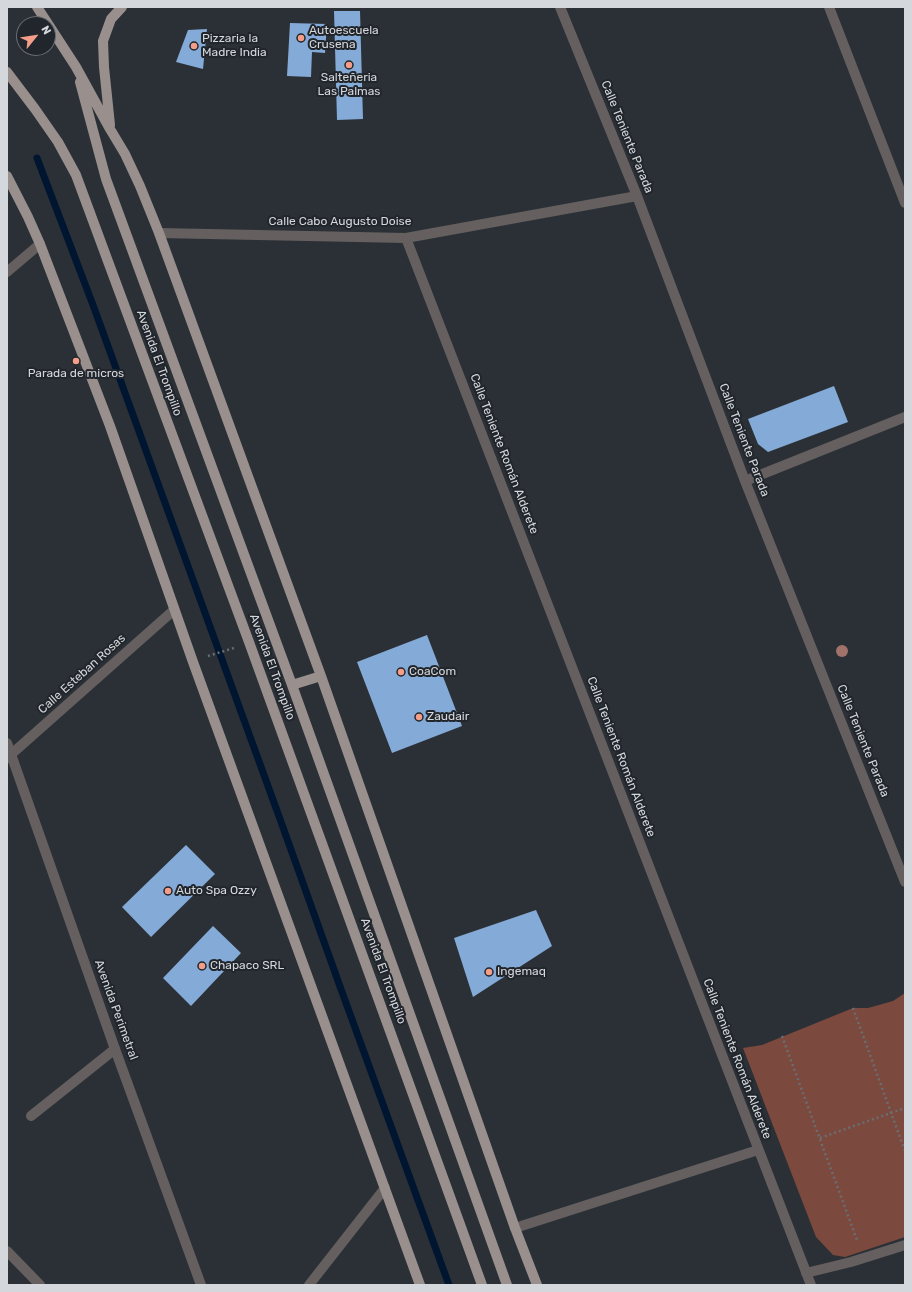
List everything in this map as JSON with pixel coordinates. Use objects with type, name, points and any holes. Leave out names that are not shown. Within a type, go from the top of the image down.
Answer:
[{"type":"main road","name":"Avenida El Trompillo","points":[[37,7],[76,67],[125,154],[159,233],[321,676],[515,1228],[537,1285]]},
{"type":"main road","points":[[110,129],[103,41],[111,19],[122,7]]},
{"type":"main road","name":"Avenida El Trompillo","points":[[76,67],[106,179],[292,685],[507,1285]]},
{"type":"main road","name":"Avenida El Trompillo","points":[[7,72],[58,142],[76,175],[252,650],[482,1285]]},
{"type":"main road","points":[[7,176],[40,244],[110,426],[174,610],[420,1285]]},
{"type":"main road","points":[[292,685],[321,676]]},
{"type":"street","name":"Calle Teniente Parada","points":[[560,7],[637,196],[746,481],[905,882]]},
{"type":"street","points":[[829,7],[905,203]]},
{"type":"street","name":"Calle Cabo Augusto Doise","points":[[159,233],[406,238],[637,196]]},
{"type":"street","name":"Calle Teniente Román Alderete","points":[[406,238],[811,1285]]},
{"type":"street","points":[[7,272],[40,244]]},
{"type":"street","points":[[746,481],[905,416]]},
{"type":"street","name":"Calle Esteban Rosas","points":[[9,756],[174,610]]},
{"type":"street","name":"Avenida Perimetral","points":[[7,743],[9,756],[201,1285]]},
{"type":"street","points":[[31,1116],[115,1049]]},
{"type":"street","points":[[515,1228],[758,1150]]},
{"type":"street","points":[[309,1285],[385,1188]]},
{"type":"street","points":[[806,1273],[851,1262],[905,1245]]},
{"type":"street","points":[[7,1251],[40,1285]]},
{"type":"path","points":[[208,657],[236,647]]},
{"type":"path","points":[[853,1008],[905,1151]]},
{"type":"path","points":[[782,1036],[857,1240]]},
{"type":"path","points":[[820,1138],[905,1108]]},
{"type":"shaded area","points":[[905,993],[905,1237],[845,1257],[833,1255],[816,1237],[743,1048],[762,1045],[853,1008],[868,1008],[893,1001]]},
{"type":"building","name":"Salteñeria Las Palmas","points":[[334,11],[360,11],[363,119],[337,120]]},
{"type":"building","name":"Autoescuela Crusena","points":[[290,23],[327,24],[325,53],[312,52],[311,77],[287,76]]},
{"type":"building","name":"Pizzaria la Madre India","points":[[207,29],[203,69],[176,62],[188,30]]},
{"type":"building","points":[[834,386],[848,422],[768,452],[758,444],[748,419]]},
{"type":"building","points":[[427,635],[462,726],[392,753],[357,662]]},
{"type":"building","name":"Auto Spa Ozzy","points":[[186,845],[215,874],[151,937],[122,907]]},
{"type":"building","name":"Ingemaq","points":[[536,910],[552,946],[473,997],[454,938]]},
{"type":"building","name":"Chapaco SRL","points":[[213,926],[241,953],[191,1006],[163,978]]},
{"type":"waterway","points":[[37,158],[93,305],[449,1285]]},
{"type":"place","name":"Autoescuela Crusena","points":[[301,38]]},
{"type":"place","name":"Pizzaria la Madre India","points":[[194,46]]},
{"type":"place","name":"Salteñeria Las Palmas","points":[[349,65]]},
{"type":"place","name":"Parada de micros","points":[[76,361]]},
{"type":"place","name":"CoaCom","points":[[401,672]]},
{"type":"place","name":"Zaudair","points":[[419,717]]},
{"type":"place","name":"Auto Spa Ozzy","points":[[168,891]]},
{"type":"place","name":"Chapaco SRL","points":[[202,966]]},
{"type":"place","name":"Ingemaq","points":[[489,972]]}]
